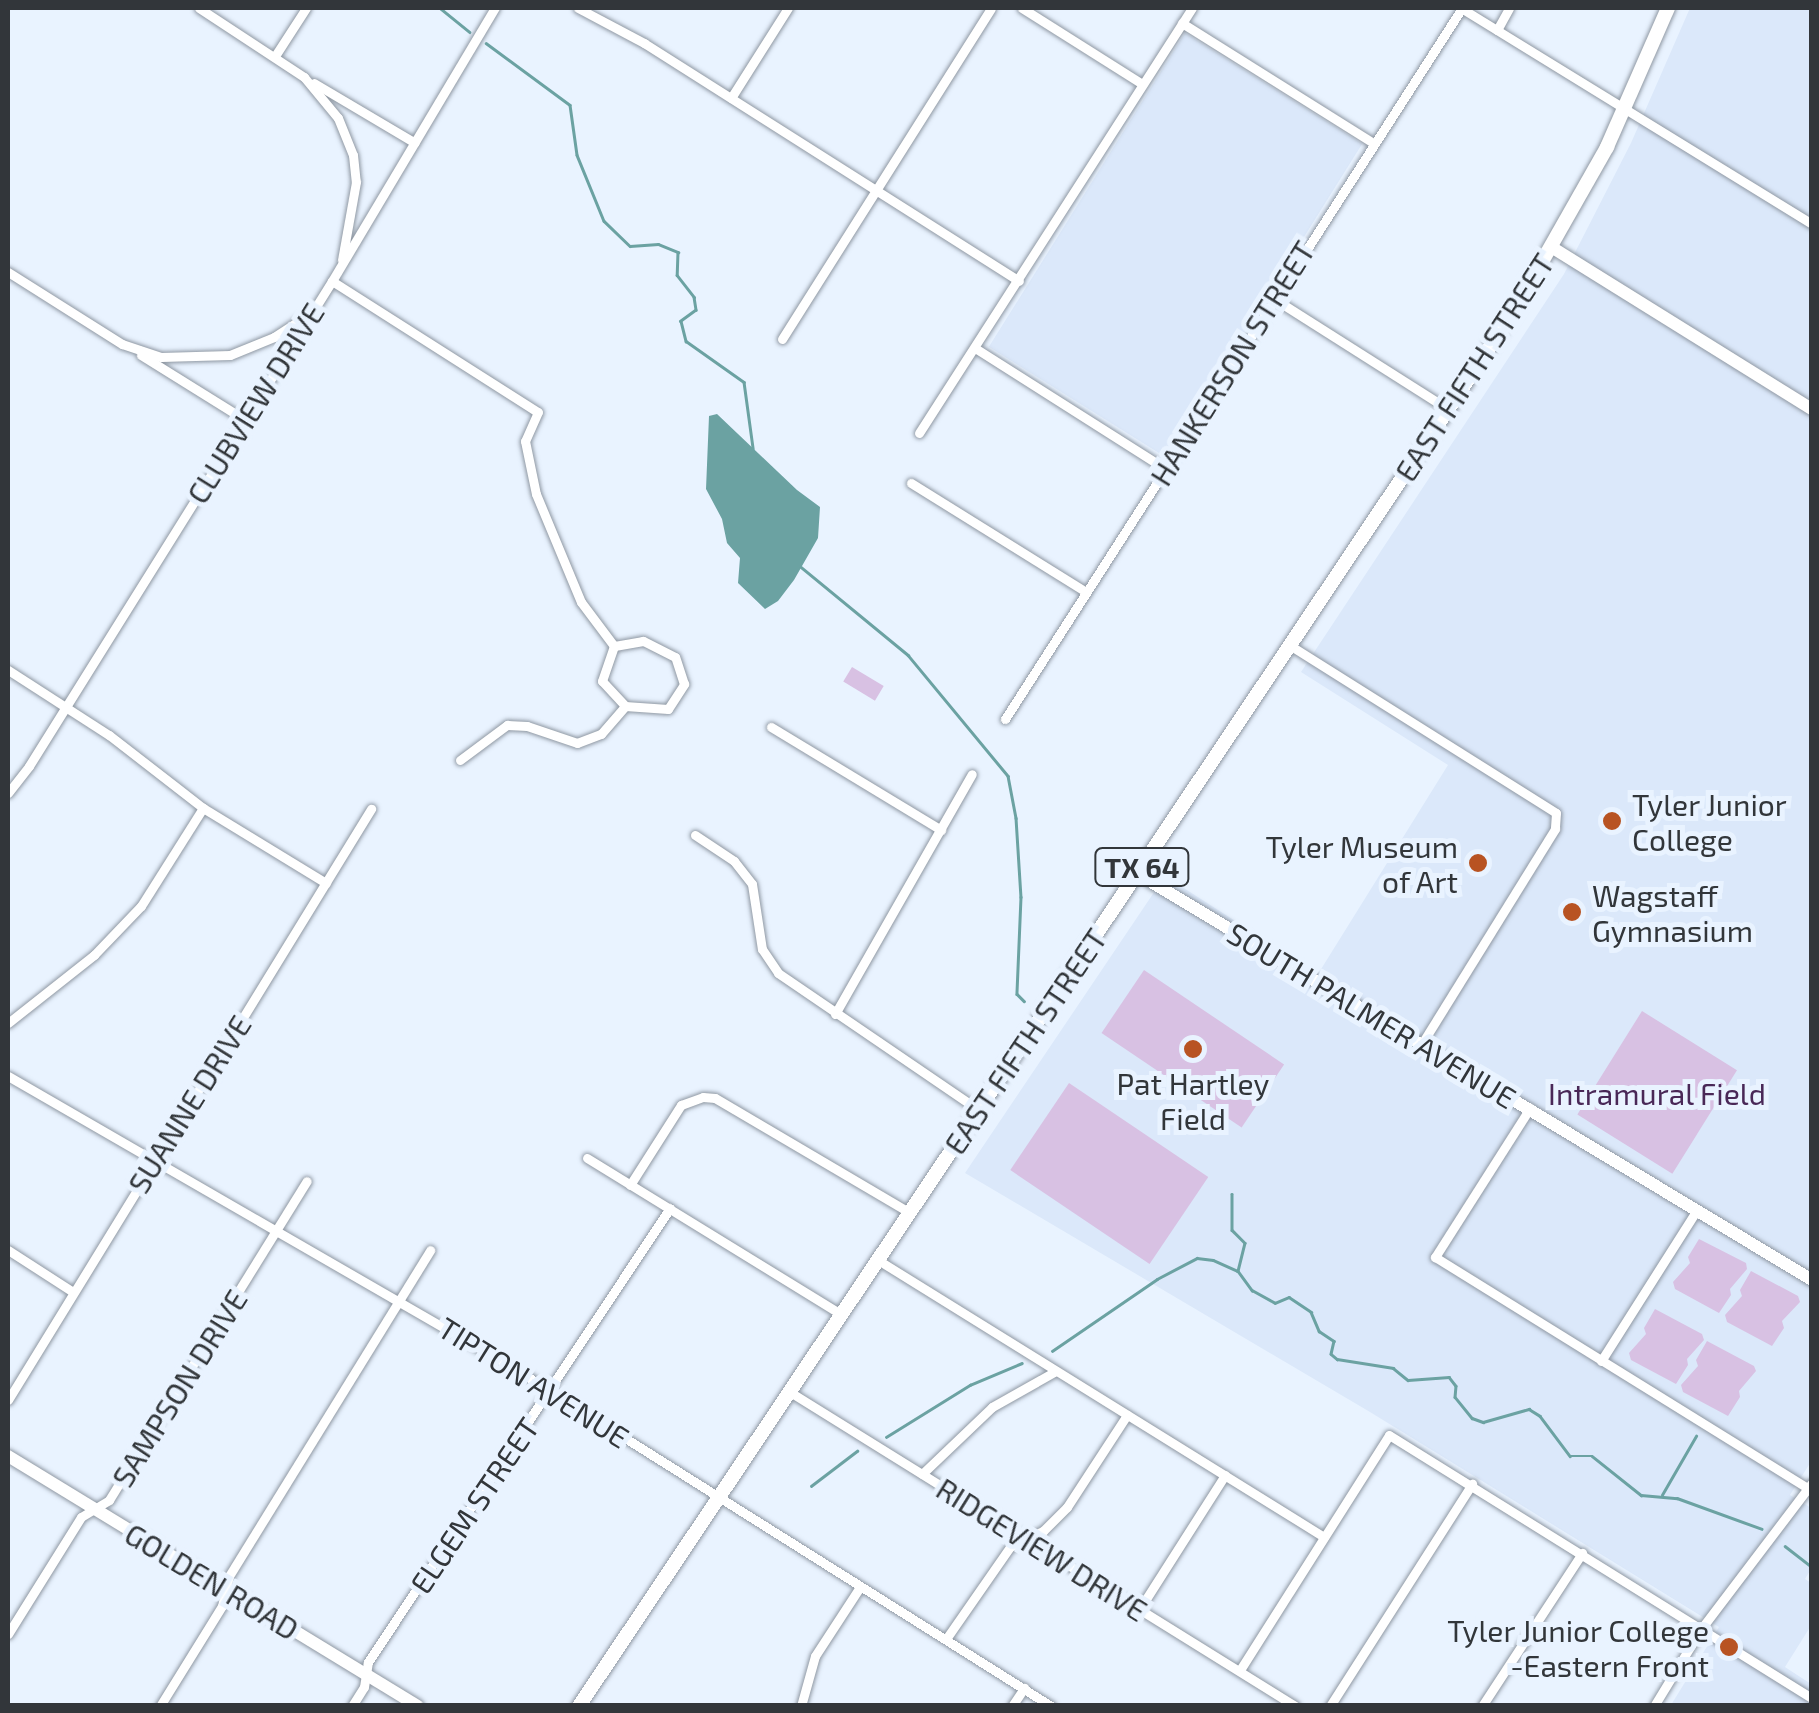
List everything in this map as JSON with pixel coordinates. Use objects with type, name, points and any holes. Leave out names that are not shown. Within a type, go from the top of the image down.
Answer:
[{"type":"main road","name":"EAST FIFTH STREET","points":[[579,1706],[1553,248],[1625,109],[1668,8]]},
{"type":"street","points":[[199,8],[415,143]]},
{"type":"street","points":[[275,56],[306,8]]},
{"type":"street","name":"CLUBVIEW DRIVE","points":[[8,793],[332,281],[496,8]]},
{"type":"street","points":[[582,8],[1018,280]]},
{"type":"street","points":[[731,98],[788,8]]},
{"type":"street","points":[[782,338],[991,8]]},
{"type":"street","points":[[1022,8],[1142,84]]},
{"type":"street","points":[[919,433],[1192,8]]},
{"type":"street","points":[[1461,8],[1812,224]]},
{"type":"street","name":"HANKERSON STREET","points":[[1005,719],[1461,8]]},
{"type":"street","points":[[1497,30],[1510,8]]},
{"type":"street","points":[[1182,23],[1373,143]]},
{"type":"street","points":[[304,76],[330,106],[353,155],[355,196],[340,268]]},
{"type":"street","points":[[1553,248],[1812,408]]},
{"type":"street","points":[[8,272],[244,420]]},
{"type":"street","points":[[332,281],[538,412],[525,441],[536,494],[581,602],[614,646]]},
{"type":"street","points":[[1273,298],[1448,409]]},
{"type":"street","points":[[122,344],[161,357],[219,358],[274,338],[312,312]]},
{"type":"street","points":[[975,348],[1166,469]]},
{"type":"street","points":[[911,482],[1086,592]]},
{"type":"street","points":[[630,640],[651,643],[675,656],[683,670],[682,691],[668,709],[625,706],[602,681],[614,646],[630,640]]},
{"type":"street","points":[[1290,646],[1556,813],[1556,829],[1420,1045]]},
{"type":"street","points":[[8,670],[65,706],[202,808],[326,883]]},
{"type":"street","points":[[460,760],[496,730],[513,724],[565,741],[589,740],[608,728],[625,706]]},
{"type":"street","points":[[771,727],[941,830]]},
{"type":"street","points":[[835,1014],[972,774]]},
{"type":"street","points":[[8,1023],[94,955],[141,906],[202,808]]},
{"type":"street","name":"SUANNE DRIVE","points":[[8,1400],[371,809]]},
{"type":"street","points":[[695,834],[734,862],[752,884],[762,948],[769,962],[835,1014],[978,1110]]},
{"type":"street","name":"SOUTH PALMER AVENUE","points":[[1138,874],[1812,1280]]},
{"type":"street","name":"TIPTON AVENUE","points":[[8,1076],[551,1391],[1050,1706]]},
{"type":"street","points":[[630,1185],[681,1106],[715,1098],[910,1213]]},
{"type":"street","points":[[1530,1108],[1435,1257],[1810,1488],[1701,1628],[1654,1706]]},
{"type":"street","points":[[586,1158],[842,1314]]},
{"type":"street","name":"SAMPSON DRIVE","points":[[8,1634],[81,1517],[109,1500],[308,1181]]},
{"type":"street","name":"ELGEM STREET","points":[[352,1706],[367,1674],[368,1662],[670,1208]]},
{"type":"street","points":[[1601,1361],[1697,1210]]},
{"type":"street","points":[[8,1250],[73,1292]]},
{"type":"street","points":[[160,1706],[227,1592],[229,1576],[430,1250]]},
{"type":"street","points":[[878,1260],[1324,1537]]},
{"type":"street","points":[[922,1474],[992,1406],[1056,1372]]},
{"type":"street","name":"RIDGEVIEW DRIVE","points":[[790,1392],[1296,1706]]},
{"type":"street","points":[[946,1638],[1010,1547],[1043,1531],[1066,1507],[1127,1415]]},
{"type":"street","points":[[1240,1670],[1389,1435],[1812,1698]]},
{"type":"street","name":"GOLDEN ROAD","points":[[8,1456],[418,1706]]},
{"type":"street","points":[[1139,1610],[1224,1476]]},
{"type":"street","points":[[1330,1706],[1472,1484]]},
{"type":"street","points":[[1482,1706],[1582,1553]]},
{"type":"street","points":[[801,1706],[815,1656],[860,1586]]},
{"type":"street","points":[[1012,1706],[1024,1688]]},
{"type":"shaded area","name":"Tyler Junior College","points":[[1690,8],[1811,8],[1812,1460],[1790,1495],[1811,1508],[1811,1569],[1805,1579],[1811,1583],[1812,1624],[1785,1667],[1811,1684],[1811,1705],[1671,1705],[1719,1627],[1370,1412],[965,1173],[1165,876],[1318,974],[1448,765],[1301,672],[1564,274],[1631,143]]},
{"type":"shaded area","points":[[1185,33],[1362,144],[1166,458],[989,347]]},
{"type":"shaded area","points":[[717,414],[820,507],[818,538],[794,580],[778,601],[765,609],[738,583],[740,558],[727,543],[722,519],[706,489],[709,416]]},
{"type":"green space","points":[[852,667],[884,686],[875,701],[843,682]]},
{"type":"green space","name":"Pat Hartley Field","points":[[1144,970],[1284,1065],[1242,1128],[1102,1033]]},
{"type":"green space","name":"Intramural Field","points":[[1642,1011],[1737,1070],[1672,1174],[1577,1114]]},
{"type":"green space","points":[[1069,1083],[1208,1177],[1150,1264],[1010,1170]]},
{"type":"green space","points":[[1699,1239],[1746,1263],[1747,1269],[1730,1289],[1731,1295],[1719,1313],[1675,1289],[1673,1282],[1690,1263],[1688,1257]]},
{"type":"green space","points":[[1751,1271],[1798,1296],[1800,1302],[1782,1321],[1784,1328],[1772,1346],[1727,1322],[1725,1315],[1742,1296],[1740,1290]]},
{"type":"green space","points":[[1655,1309],[1702,1334],[1704,1340],[1687,1359],[1688,1365],[1676,1384],[1631,1360],[1629,1353],[1646,1334],[1644,1328]]},
{"type":"green space","points":[[1707,1341],[1754,1366],[1756,1371],[1739,1391],[1740,1397],[1728,1416],[1683,1392],[1681,1385],[1698,1366],[1696,1360]]},
{"type":"waterway","points":[[440,8],[470,32]]},
{"type":"waterway","points":[[486,43],[570,105],[577,155],[604,221],[630,246],[658,244],[678,252],[677,275],[694,297],[696,310],[681,321],[686,341],[744,382],[753,448]]},
{"type":"waterway","points":[[801,567],[908,655],[1008,776],[1016,818],[1021,897],[1017,994],[1024,1001]]},
{"type":"waterway","points":[[1232,1194],[1232,1230],[1245,1243],[1238,1271]]},
{"type":"waterway","points":[[1052,1351],[1157,1279],[1197,1258],[1213,1260],[1238,1271],[1252,1290],[1275,1303],[1289,1297],[1311,1312],[1319,1331],[1334,1341],[1331,1354],[1337,1359],[1393,1368],[1408,1380],[1449,1377],[1456,1386],[1455,1397],[1472,1418],[1483,1422],[1529,1409],[1540,1416],[1570,1456],[1592,1456],[1641,1495],[1677,1498],[1762,1529]]},
{"type":"waterway","points":[[886,1437],[970,1385],[1022,1363]]},
{"type":"waterway","points":[[1662,1495],[1696,1436]]},
{"type":"waterway","points":[[811,1486],[857,1451]]},
{"type":"waterway","points":[[1785,1546],[1812,1567]]},
{"type":"place","name":"Tyler Junior College","points":[[1612,821]]},
{"type":"place","name":"Tyler Museum of Art","points":[[1478,863]]},
{"type":"place","name":"Wagstaff Gymnasium","points":[[1572,912]]},
{"type":"place","name":"Pat Hartley Field","points":[[1193,1049]]},
{"type":"place","name":"Tyler Junior College -Eastern Front","points":[[1729,1647]]}]
